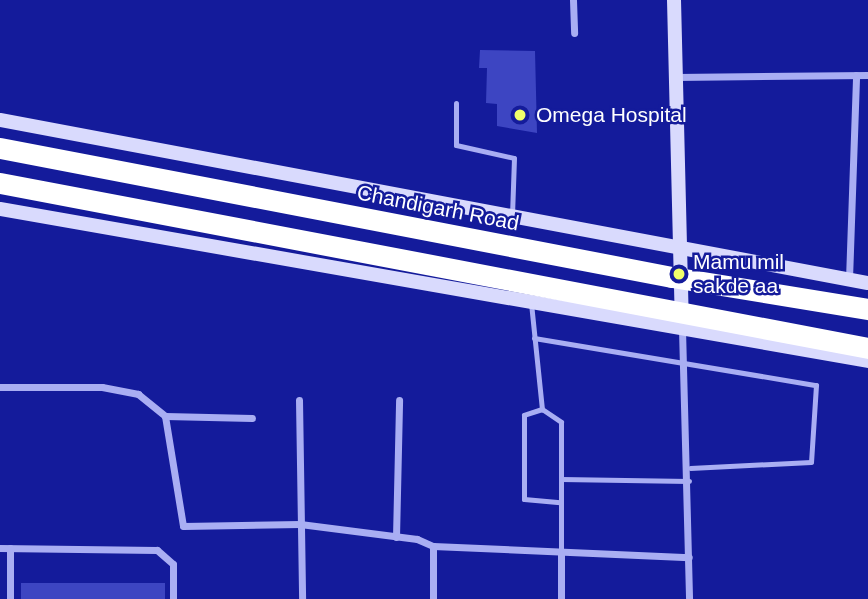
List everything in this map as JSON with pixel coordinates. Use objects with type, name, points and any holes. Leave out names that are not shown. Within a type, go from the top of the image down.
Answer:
[{"type":"highway","name":"Chandigarh Road","points":[[0,148],[554,256],[868,310]]},
{"type":"highway","points":[[0,183],[868,348]]},
{"type":"main road","points":[[674,0],[682,329]]},
{"type":"main road","points":[[0,120],[678,244],[868,283]]},
{"type":"main road","points":[[0,209],[868,361]]},
{"type":"street","points":[[573,0],[574,33]]},
{"type":"street","points":[[849,279],[856,75]]},
{"type":"street","points":[[675,78],[868,75]]},
{"type":"street","points":[[682,329],[690,468],[689,599]]},
{"type":"street","points":[[0,387],[102,387],[138,394],[165,416],[252,418]]},
{"type":"street","points":[[299,400],[302,599]]},
{"type":"street","points":[[396,537],[399,400]]},
{"type":"street","points":[[165,416],[183,526],[300,524],[396,537],[433,547],[689,558]]},
{"type":"street","points":[[433,547],[433,599]]},
{"type":"street","points":[[0,548],[157,550],[173,564],[173,599]]},
{"type":"street","points":[[10,548],[10,599]]},
{"type":"street","points":[[561,554],[561,599]]},
{"type":"lane","points":[[456,103],[459,149],[514,158],[512,214]]},
{"type":"lane","points":[[530,300],[542,409],[561,422],[561,554]]},
{"type":"lane","points":[[534,338],[816,385],[811,463],[690,468]]},
{"type":"lane","points":[[542,409],[524,415],[524,499],[559,502]]},
{"type":"lane","points":[[561,479],[689,481]]},
{"type":"building","points":[[480,50],[535,51],[537,133],[497,126],[497,104],[486,103],[487,68],[479,68]]},
{"type":"building","points":[[21,583],[165,583],[165,599],[21,599]]},
{"type":"place","name":"Omega Hospital","points":[[520,115]]},
{"type":"place","name":"Mamu mil sakde aa","points":[[679,274]]}]
